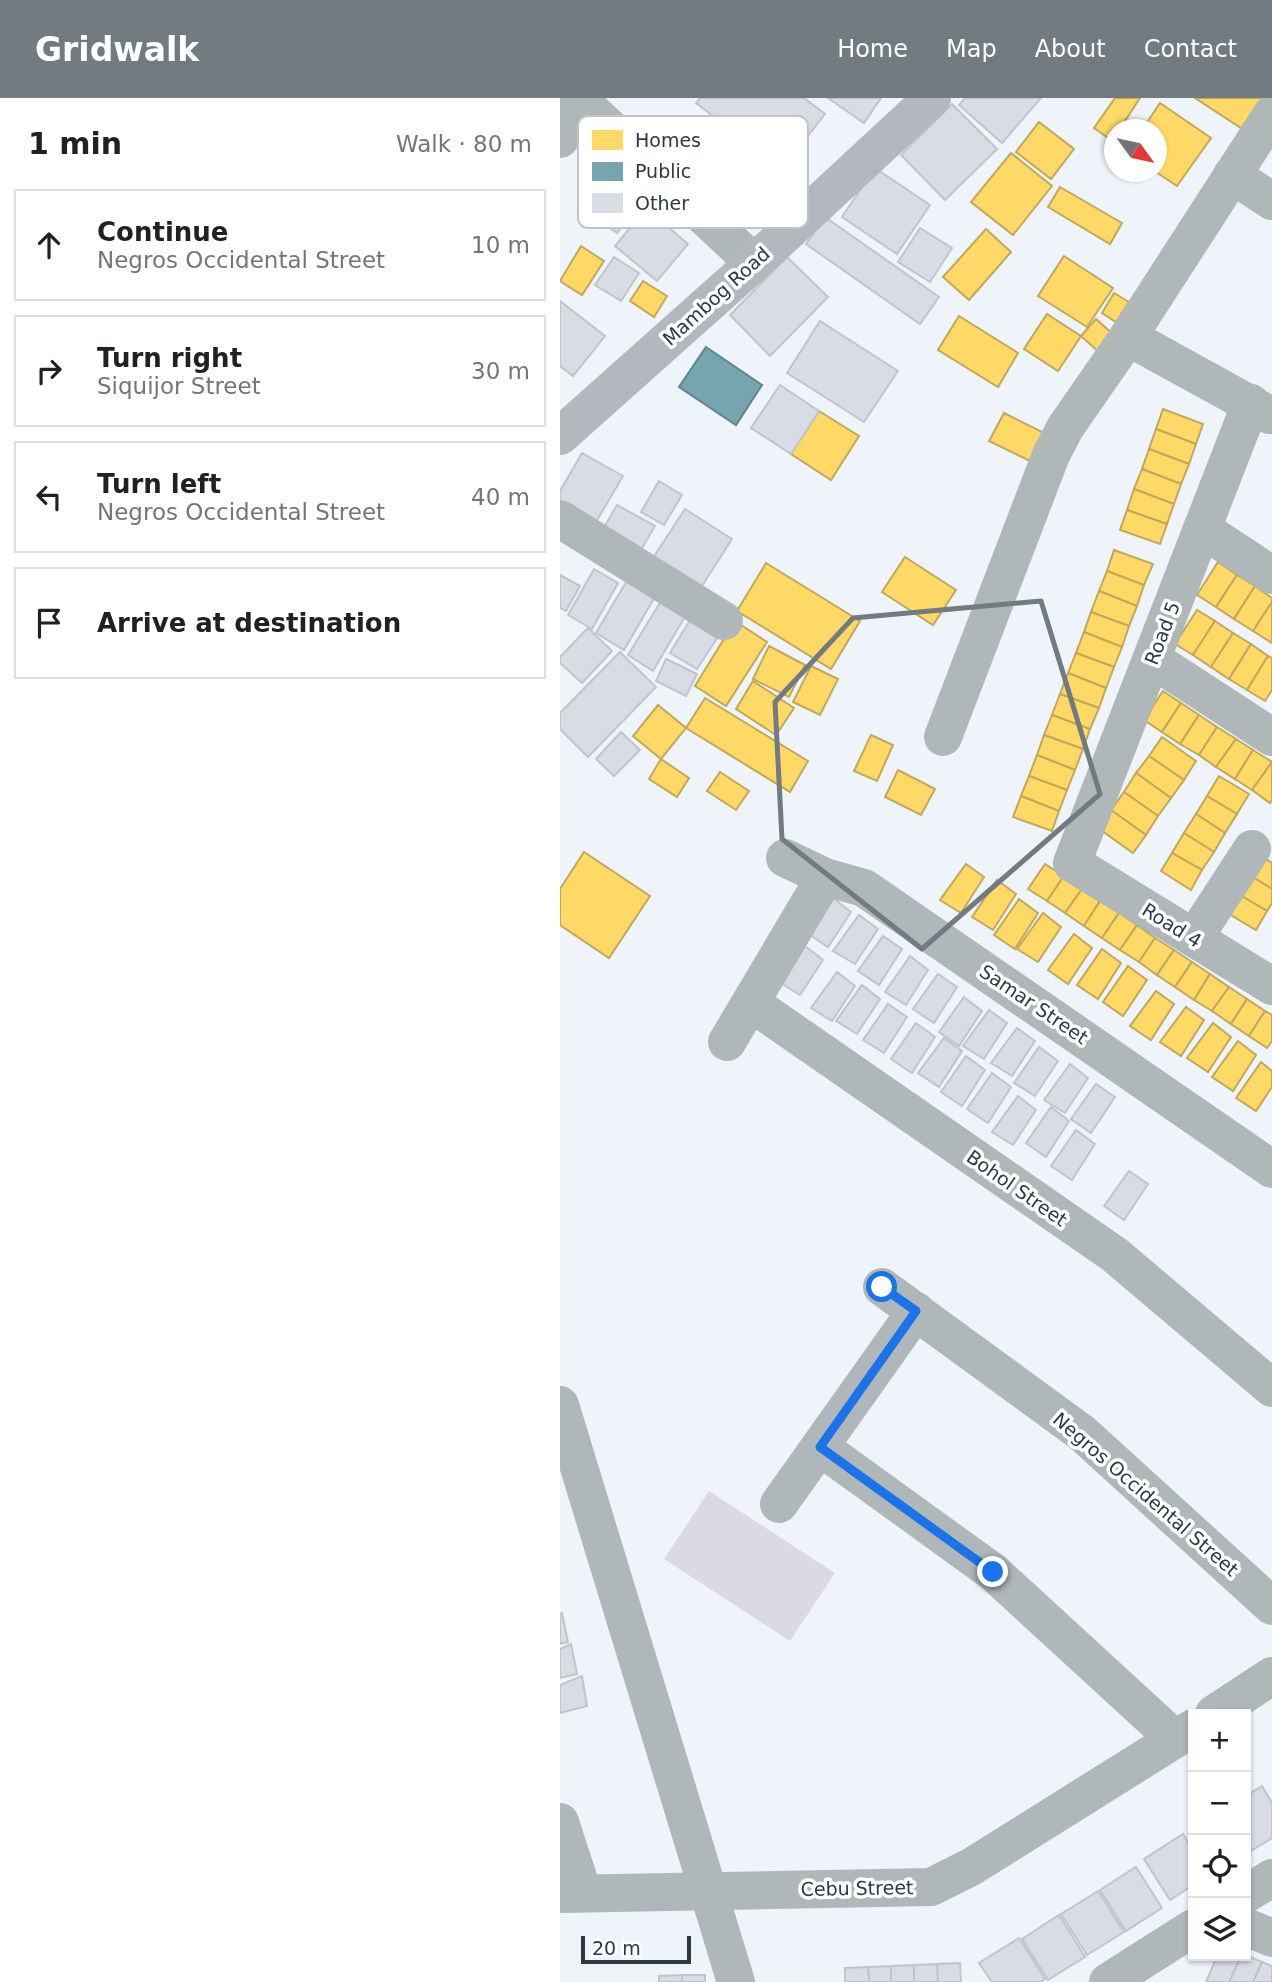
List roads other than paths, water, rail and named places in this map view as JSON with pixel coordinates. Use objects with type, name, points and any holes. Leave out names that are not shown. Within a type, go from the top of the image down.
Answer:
[{"type":"main road","name":"Mambog Road","points":[[808,213],[932,98]]},
{"type":"main road","name":"Mambog Road","points":[[560,436],[792,228]]},
{"type":"street","points":[[560,139],[580,100],[597,116]]},
{"type":"street","points":[[943,737],[1051,455],[1065,428],[1128,337],[1272,114]]},
{"type":"street","points":[[1232,175],[1272,201]]},
{"type":"street","points":[[717,228],[754,263]]},
{"type":"street","points":[[1128,337],[1261,410]]},
{"type":"street","name":"Road 5","points":[[1072,863],[1202,529],[1261,410]]},
{"type":"street","points":[[560,519],[724,621]]},
{"type":"street","points":[[1202,529],[1272,575]]},
{"type":"street","points":[[1152,659],[1272,737]]},
{"type":"street","points":[[1194,938],[1252,849]]},
{"type":"street","name":"Samar Street","points":[[785,858],[825,877],[864,888],[1272,1169]]},
{"type":"street","name":"Road 4","points":[[1072,863],[1272,986]]},
{"type":"street","points":[[727,1042],[825,877]]},
{"type":"street","name":"Bohol Street","points":[[751,1003],[1115,1255],[1272,1388]]},
{"type":"street","name":"Negros Occidental Street","points":[[882,1287],[1082,1433],[1272,1606]]},
{"type":"street","points":[[779,1504],[916,1311]]},
{"type":"street","points":[[560,1405],[736,1982]]},
{"type":"street","points":[[820,1447],[993,1572],[1184,1733]]},
{"type":"street","points":[[1222,1709],[1272,1676]]},
{"type":"street","name":"Cebu Street","points":[[571,1893],[931,1887],[971,1867],[1184,1733]]},
{"type":"street","points":[[560,1822],[571,1893]]},
{"type":"street","points":[[1251,1892],[1272,1878]]},
{"type":"street","points":[[1251,1929],[1272,1938]]},
{"type":"street","points":[[1108,1982],[1188,1931]]}]
